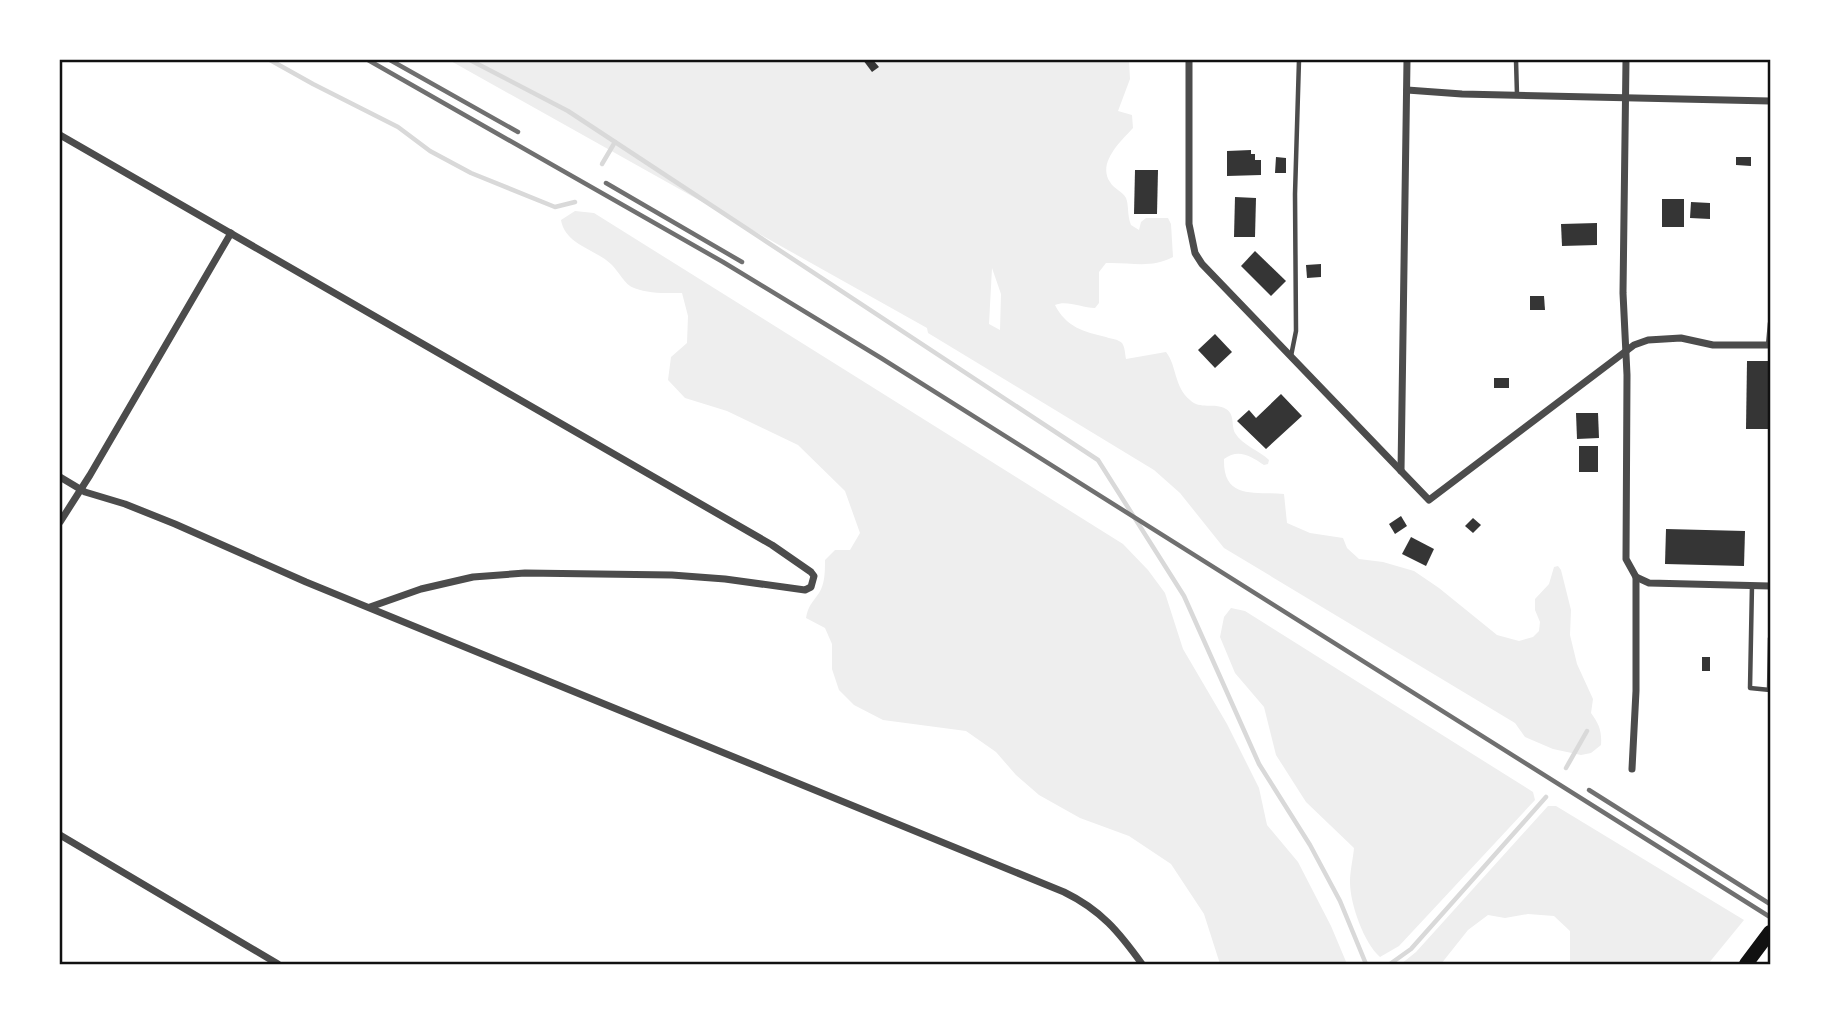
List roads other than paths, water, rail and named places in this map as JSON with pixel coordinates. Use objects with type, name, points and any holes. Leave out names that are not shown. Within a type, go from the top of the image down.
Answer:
[{"type":"main road","points":[[1746,964],[1770,932]]},
{"type":"street","points":[[1189,60],[1190,235],[1195,253],[1202,264],[1429,500],[1626,349],[1648,340],[1681,338],[1713,345],[1769,345]]},
{"type":"street","points":[[1402,471],[1407,60]]},
{"type":"street","points":[[1626,60],[1623,293],[1626,349],[1626,559],[1636,577],[1636,691],[1632,769]]},
{"type":"street","points":[[1407,90],[1770,101]]},
{"type":"street","points":[[60,135],[772,545],[814,576],[811,587],[805,590],[673,575],[504,573],[421,589],[370,607]]},
{"type":"street","points":[[60,522],[231,233]]},
{"type":"street","points":[[60,477],[80,490],[175,524],[306,582],[1064,892],[1101,914],[1142,964]]},
{"type":"street","points":[[1636,577],[1649,583],[1770,586]]},
{"type":"street","points":[[60,835],[278,964]]},
{"type":"lane","points":[[1291,357],[1296,331],[1295,206],[1299,60]]},
{"type":"lane","points":[[1516,60],[1517,95]]},
{"type":"lane","points":[[1769,345],[1770,323]]},
{"type":"lane","points":[[1752,585],[1750,688],[1770,690],[1770,638]]},
{"type":"waterway","points":[[270,60],[398,127],[430,151],[471,173],[555,207],[575,202]]},
{"type":"waterway","points":[[470,60],[568,111],[1098,460],[1184,596],[1259,764],[1310,845],[1340,901],[1366,964]]},
{"type":"waterway","points":[[602,164],[615,142]]},
{"type":"waterway","points":[[1566,768],[1587,731]]},
{"type":"waterway","points":[[1390,964],[1411,949],[1546,797]]},
{"type":"railway","points":[[368,60],[723,262],[881,358],[1770,917]]},
{"type":"railway","points":[[390,60],[518,132]]},
{"type":"railway","points":[[606,183],[742,262]]},
{"type":"railway","points":[[1589,790],[1770,904]]}]
